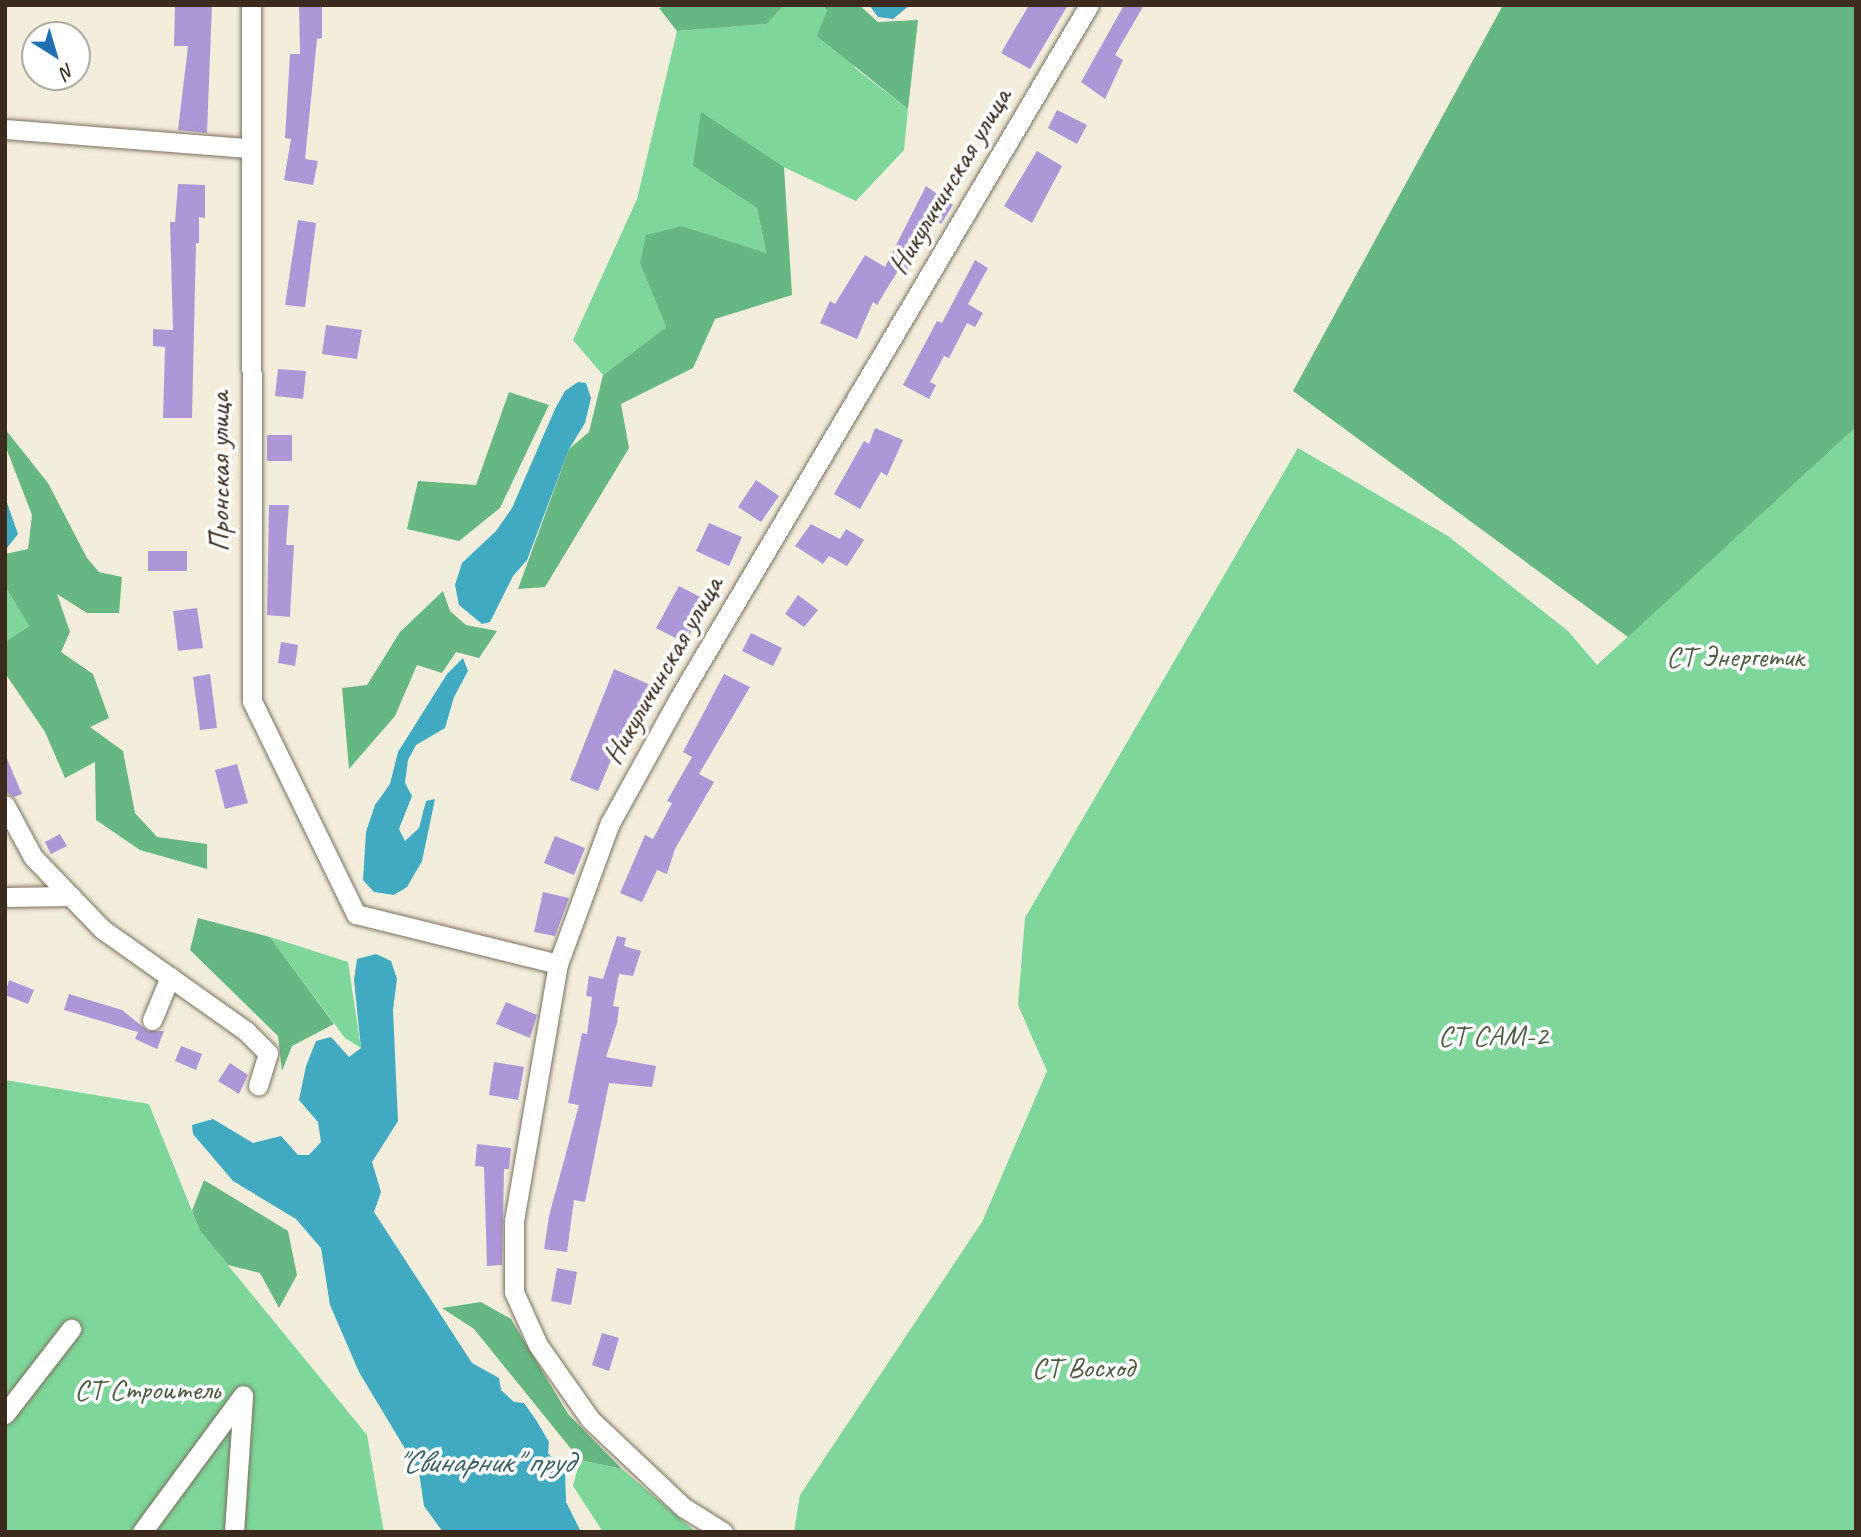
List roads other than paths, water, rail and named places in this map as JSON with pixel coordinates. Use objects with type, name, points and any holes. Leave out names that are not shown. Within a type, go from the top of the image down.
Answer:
[{"type":"street","name":"Пронская улица","points":[[251,5],[248,148],[251,701],[356,914],[558,964]]},
{"type":"street","name":"Никуличинская улица","points":[[723,1532],[683,1507],[590,1419],[538,1345],[514,1292],[514,1221],[558,964],[610,822],[666,720],[1089,5]]},
{"type":"street","points":[[5,129],[248,148]]},
{"type":"street","points":[[5,806],[33,857],[102,929],[246,1031],[268,1053],[258,1086]]},
{"type":"street","points":[[5,897],[71,896]]},
{"type":"street","points":[[152,1020],[170,977]]},
{"type":"street","points":[[5,1414],[71,1329]]},
{"type":"street","points":[[142,1532],[243,1395],[234,1532]]},
{"type":"water","points":[[869,5],[910,5],[893,19],[878,17]]},
{"type":"water","points":[[578,382],[586,383],[591,398],[585,423],[569,449],[527,560],[513,576],[490,622],[482,624],[459,605],[455,585],[462,563],[496,531],[512,508],[555,409],[565,391]]},
{"type":"water","points":[[5,497],[18,534],[7,548],[5,547]]},
{"type":"water","points":[[463,658],[468,671],[454,697],[445,728],[416,745],[408,760],[405,783],[412,796],[399,829],[405,841],[419,828],[426,801],[435,799],[422,861],[407,887],[394,895],[374,892],[363,880],[366,832],[375,805],[390,784],[398,752],[447,674]]},
{"type":"water","name":"\"Свинарник\" пруд","points":[[376,954],[391,961],[397,979],[393,1010],[398,1121],[372,1162],[381,1192],[374,1212],[472,1363],[499,1378],[501,1390],[514,1402],[524,1403],[536,1420],[549,1442],[548,1453],[565,1472],[566,1502],[581,1532],[443,1532],[424,1506],[419,1472],[359,1372],[330,1305],[321,1248],[296,1219],[233,1181],[193,1134],[192,1125],[213,1119],[253,1143],[281,1136],[298,1155],[309,1155],[321,1142],[318,1122],[299,1100],[306,1066],[316,1041],[331,1037],[349,1057],[361,1048],[354,980],[357,959]]},
{"type":"park label","name":"СТ Энергетик","points":[[1735,656]]},
{"type":"park label","name":"СТ САМ-2","points":[[1493,1035]]},
{"type":"park label","name":"СТ Восход","points":[[1083,1367]]},
{"type":"park label","name":"СТ Строитель","points":[[147,1389]]}]
